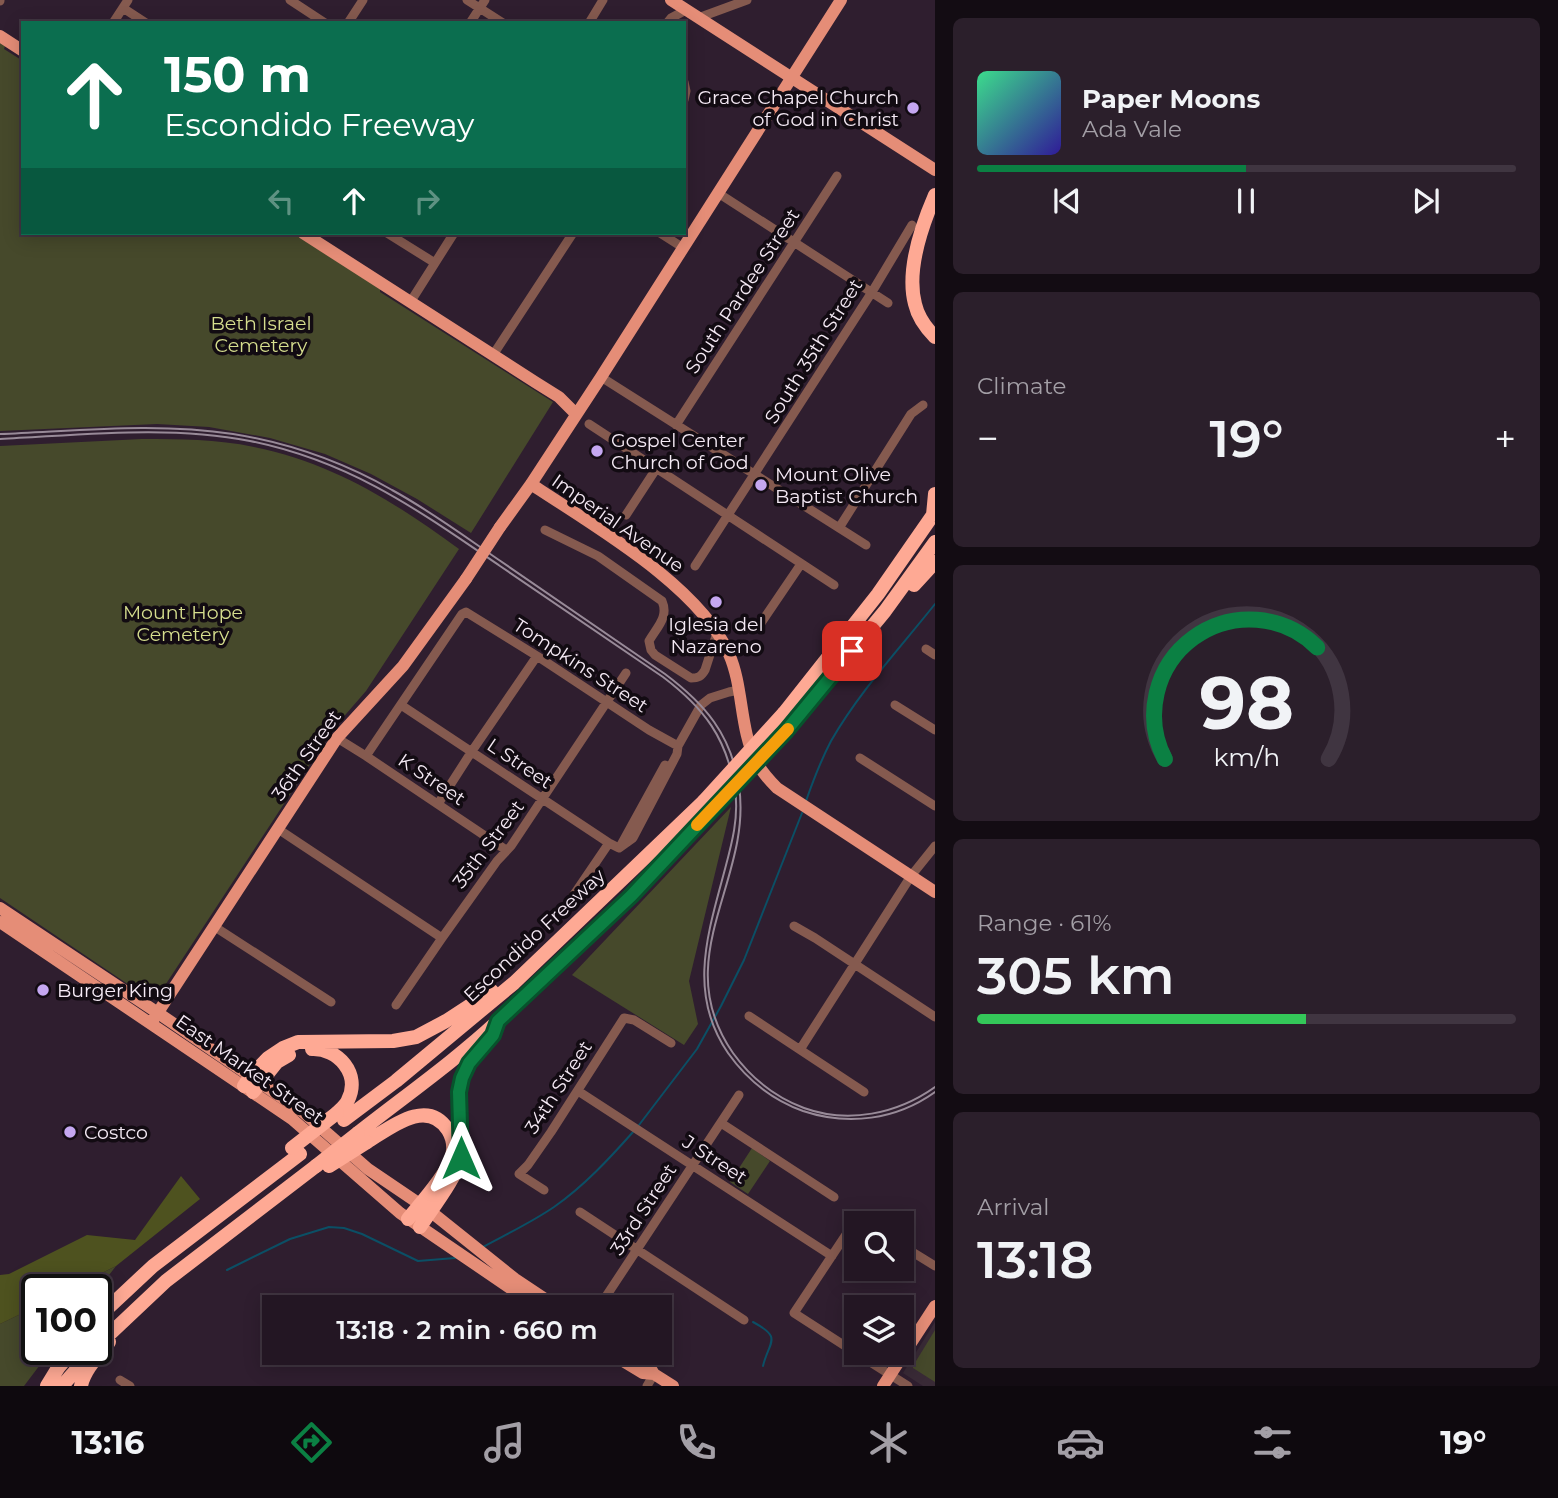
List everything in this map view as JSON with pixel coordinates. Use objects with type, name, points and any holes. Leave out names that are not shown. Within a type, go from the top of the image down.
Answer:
[{"type":"highway","points":[[935,195],[919,241],[913,283],[915,303],[922,320],[935,337]]},
{"type":"highway","points":[[935,220],[922,265],[922,303],[935,325]]},
{"type":"highway","points":[[934,514],[935,494]]},
{"type":"highway","name":"Escondido Freeway","points":[[112,1304],[153,1266],[341,1116],[396,1081],[535,964],[704,801],[784,713],[878,594],[934,514]]},
{"type":"highway","name":"Escondido Freeway","points":[[363,1138],[498,1021],[631,896],[786,731],[885,611],[935,542]]},
{"type":"highway","points":[[885,611],[906,594],[935,562]]},
{"type":"highway","points":[[252,1085],[268,1058],[298,1041],[393,1041],[416,1037],[535,964]]},
{"type":"highway","points":[[425,1207],[456,1172],[461,1158],[459,1092],[462,1078],[469,1063],[493,1035],[498,1021]]},
{"type":"highway","points":[[252,1085],[284,1057],[308,1049],[328,1051],[339,1057],[347,1066],[351,1077],[350,1096],[341,1116]]},
{"type":"highway","points":[[112,1333],[166,1281],[253,1215],[269,1213],[319,1169],[363,1138],[402,1120],[427,1116],[446,1127],[453,1141],[453,1151],[450,1163],[414,1223]]},
{"type":"highway","points":[[81,1386],[90,1367],[125,1321]]},
{"type":"highway","points":[[39,1386],[61,1365]]},
{"type":"highway","points":[[62,1386],[80,1365]]},
{"type":"highway","points":[[47,1386],[58,1368]]},
{"type":"main road","points":[[671,0],[935,170]]},
{"type":"main road","name":"Imperial Avenue","points":[[841,0],[531,484],[652,566],[707,618],[729,653],[752,753],[777,788],[935,892]]},
{"type":"main road","points":[[0,36],[21,50]]},
{"type":"main road","points":[[306,235],[559,397],[576,414]]},
{"type":"main road","name":"36th Street","points":[[154,1018],[337,738],[403,666],[531,484]]},
{"type":"main road","name":"East Market Street","points":[[0,908],[252,1085],[381,1198],[521,1295]]},
{"type":"main road","name":"East Market Street","points":[[0,922],[154,1018]]},
{"type":"main road","name":"East Market Street","points":[[252,1085],[303,1112],[368,1169],[425,1207],[538,1295]]},
{"type":"main road","points":[[887,1380],[935,1306]]},
{"type":"main road","points":[[630,1365],[643,1373],[654,1374]]},
{"type":"main road","points":[[649,1365],[654,1374],[673,1386]]},
{"type":"street","points":[[290,0],[322,21]]},
{"type":"street","points":[[349,21],[363,0]]},
{"type":"street","points":[[467,0],[482,4],[501,21]]},
{"type":"street","points":[[590,21],[603,0]]},
{"type":"street","points":[[698,18],[747,0]]},
{"type":"street","points":[[114,21],[125,4],[144,21]]},
{"type":"street","points":[[471,21],[482,4]]},
{"type":"street","points":[[669,21],[686,10]]},
{"type":"street","name":"South Pardee Street","points":[[676,425],[837,176]]},
{"type":"street","points":[[718,193],[888,303]]},
{"type":"street","name":"South 35th Street","points":[[695,566],[872,292],[912,225]]},
{"type":"street","points":[[390,235],[435,263]]},
{"type":"street","points":[[411,301],[453,235]]},
{"type":"street","points":[[493,355],[572,235]]},
{"type":"street","points":[[663,235],[682,247]]},
{"type":"street","points":[[601,377],[866,545]]},
{"type":"street","points":[[839,528],[911,414],[923,405]]},
{"type":"street","points":[[589,424],[834,585]]},
{"type":"street","points":[[626,515],[656,469]]},
{"type":"street","points":[[545,530],[598,556],[662,601],[666,610],[649,641],[651,650],[691,678],[697,678],[705,670],[718,633]]},
{"type":"street","points":[[761,623],[801,564]]},
{"type":"street","name":"Tompkins Street","points":[[401,705],[462,614],[466,612],[678,746]]},
{"type":"street","points":[[438,804],[537,656]]},
{"type":"street","name":"35th Street","points":[[396,1005],[497,860],[511,846],[543,800],[626,673]]},
{"type":"street","points":[[678,746],[701,705],[710,698],[739,690]]},
{"type":"street","points":[[366,755],[401,705]]},
{"type":"street","name":"L Street","points":[[401,705],[619,848],[633,838],[677,754],[678,746]]},
{"type":"street","points":[[895,705],[935,730]]},
{"type":"street","name":"K Street","points":[[337,738],[506,850]]},
{"type":"street","points":[[860,758],[935,806]]},
{"type":"street","points":[[278,829],[442,938]]},
{"type":"street","points":[[573,896],[609,843]]},
{"type":"street","points":[[801,1048],[911,876],[935,846]]},
{"type":"street","points":[[794,926],[935,1017]]},
{"type":"street","points":[[215,927],[331,1002]]},
{"type":"street","points":[[749,1016],[864,1092]]},
{"type":"street","name":"34th Street","points":[[544,1190],[519,1174],[551,1132],[624,1018],[634,1020],[671,1043]]},
{"type":"street","name":"J Street","points":[[578,1091],[832,1255]]},
{"type":"street","name":"33rd Street","points":[[607,1295],[738,1095]]},
{"type":"street","points":[[721,1122],[835,1197]]},
{"type":"street","points":[[580,1212],[744,1320]]},
{"type":"street","points":[[844,1241],[794,1313],[844,1345]]},
{"type":"street","points":[[914,1253],[935,1266]]},
{"type":"street","points":[[870,1365],[887,1380],[908,1386]]},
{"type":"street","points":[[646,1386],[654,1374]]},
{"type":"street","points":[[120,1380],[130,1386]]},
{"type":"shaded area","points":[[935,1322],[935,1386],[923,1386],[903,1373],[908,1365],[914,1365],[914,1355]]},
{"type":"green space","name":"Beth Israel Cemetery","points":[[0,43],[5,46],[4,49],[21,60],[21,235],[296,235],[553,402],[471,533],[371,474],[325,454],[270,438],[209,427],[157,424],[0,431]]},
{"type":"green space","name":"Mount Hope Cemetery","points":[[142,439],[240,444],[310,463],[387,500],[459,549],[366,691],[333,729],[160,993],[147,997],[0,898],[0,446]]},
{"type":"green space","points":[[731,807],[689,981],[698,1024],[684,1045],[572,975]]},
{"type":"green space","points":[[752,1148],[770,1161],[748,1194],[730,1182]]},
{"type":"green space","points":[[181,1176],[200,1199],[116,1266],[100,1274],[21,1274],[21,1314],[0,1324],[0,1275],[9,1274],[87,1235],[135,1240]]},
{"type":"green space","points":[[116,1266],[110,1274],[100,1274]]},
{"type":"green space","points":[[21,1314],[21,1365],[40,1365],[24,1386],[0,1386],[0,1324]]},
{"type":"green space","points":[[935,1330],[935,1382],[913,1368]]},
{"type":"waterway","points":[[806,801],[824,756],[842,723],[935,604]]},
{"type":"waterway","points":[[639,1125],[697,1049],[721,1006],[744,960],[802,813]]},
{"type":"waterway","points":[[483,1247],[537,1218],[565,1199],[596,1172],[633,1132]]},
{"type":"waterway","points":[[227,1270],[290,1239],[329,1227],[344,1228],[362,1234],[418,1261],[455,1258]]},
{"type":"waterway","points":[[753,1322],[771,1336],[772,1341],[763,1366]]},
{"type":"tram line","points":[[0,439],[188,433],[250,441],[320,461],[411,507],[663,677],[702,713],[720,740],[735,790],[734,830],[705,962],[708,1008],[715,1030],[728,1053],[752,1080],[771,1095],[803,1111],[820,1116],[871,1118],[904,1109],[935,1092]]},
{"type":"railway","points":[[0,434],[116,428],[204,430],[254,438],[315,455],[373,480],[419,506],[665,674],[692,697],[714,722],[730,751],[739,786],[740,821],[735,854],[716,919],[708,984],[715,1018],[733,1053],[748,1071],[774,1092],[793,1104],[821,1113],[855,1116],[872,1114],[905,1104],[935,1087]]},
{"type":"slow traffic","points":[[697,825],[788,729]]},
{"type":"place","name":"Grace Chapel Church of God in Christ","points":[[913,108]]},
{"type":"place","name":"Gospel Center Church of God","points":[[597,451]]},
{"type":"place","name":"Mount Olive Baptist Church","points":[[761,485]]},
{"type":"place","name":"Iglesia del Nazareno","points":[[716,602]]},
{"type":"place","name":"Burger King","points":[[43,990]]},
{"type":"place","name":"Costco","points":[[70,1132]]},
{"type":"route","points":[[461,1158],[459,1092],[462,1078],[469,1063],[493,1035],[498,1021],[631,896],[786,731],[852,651]]}]
